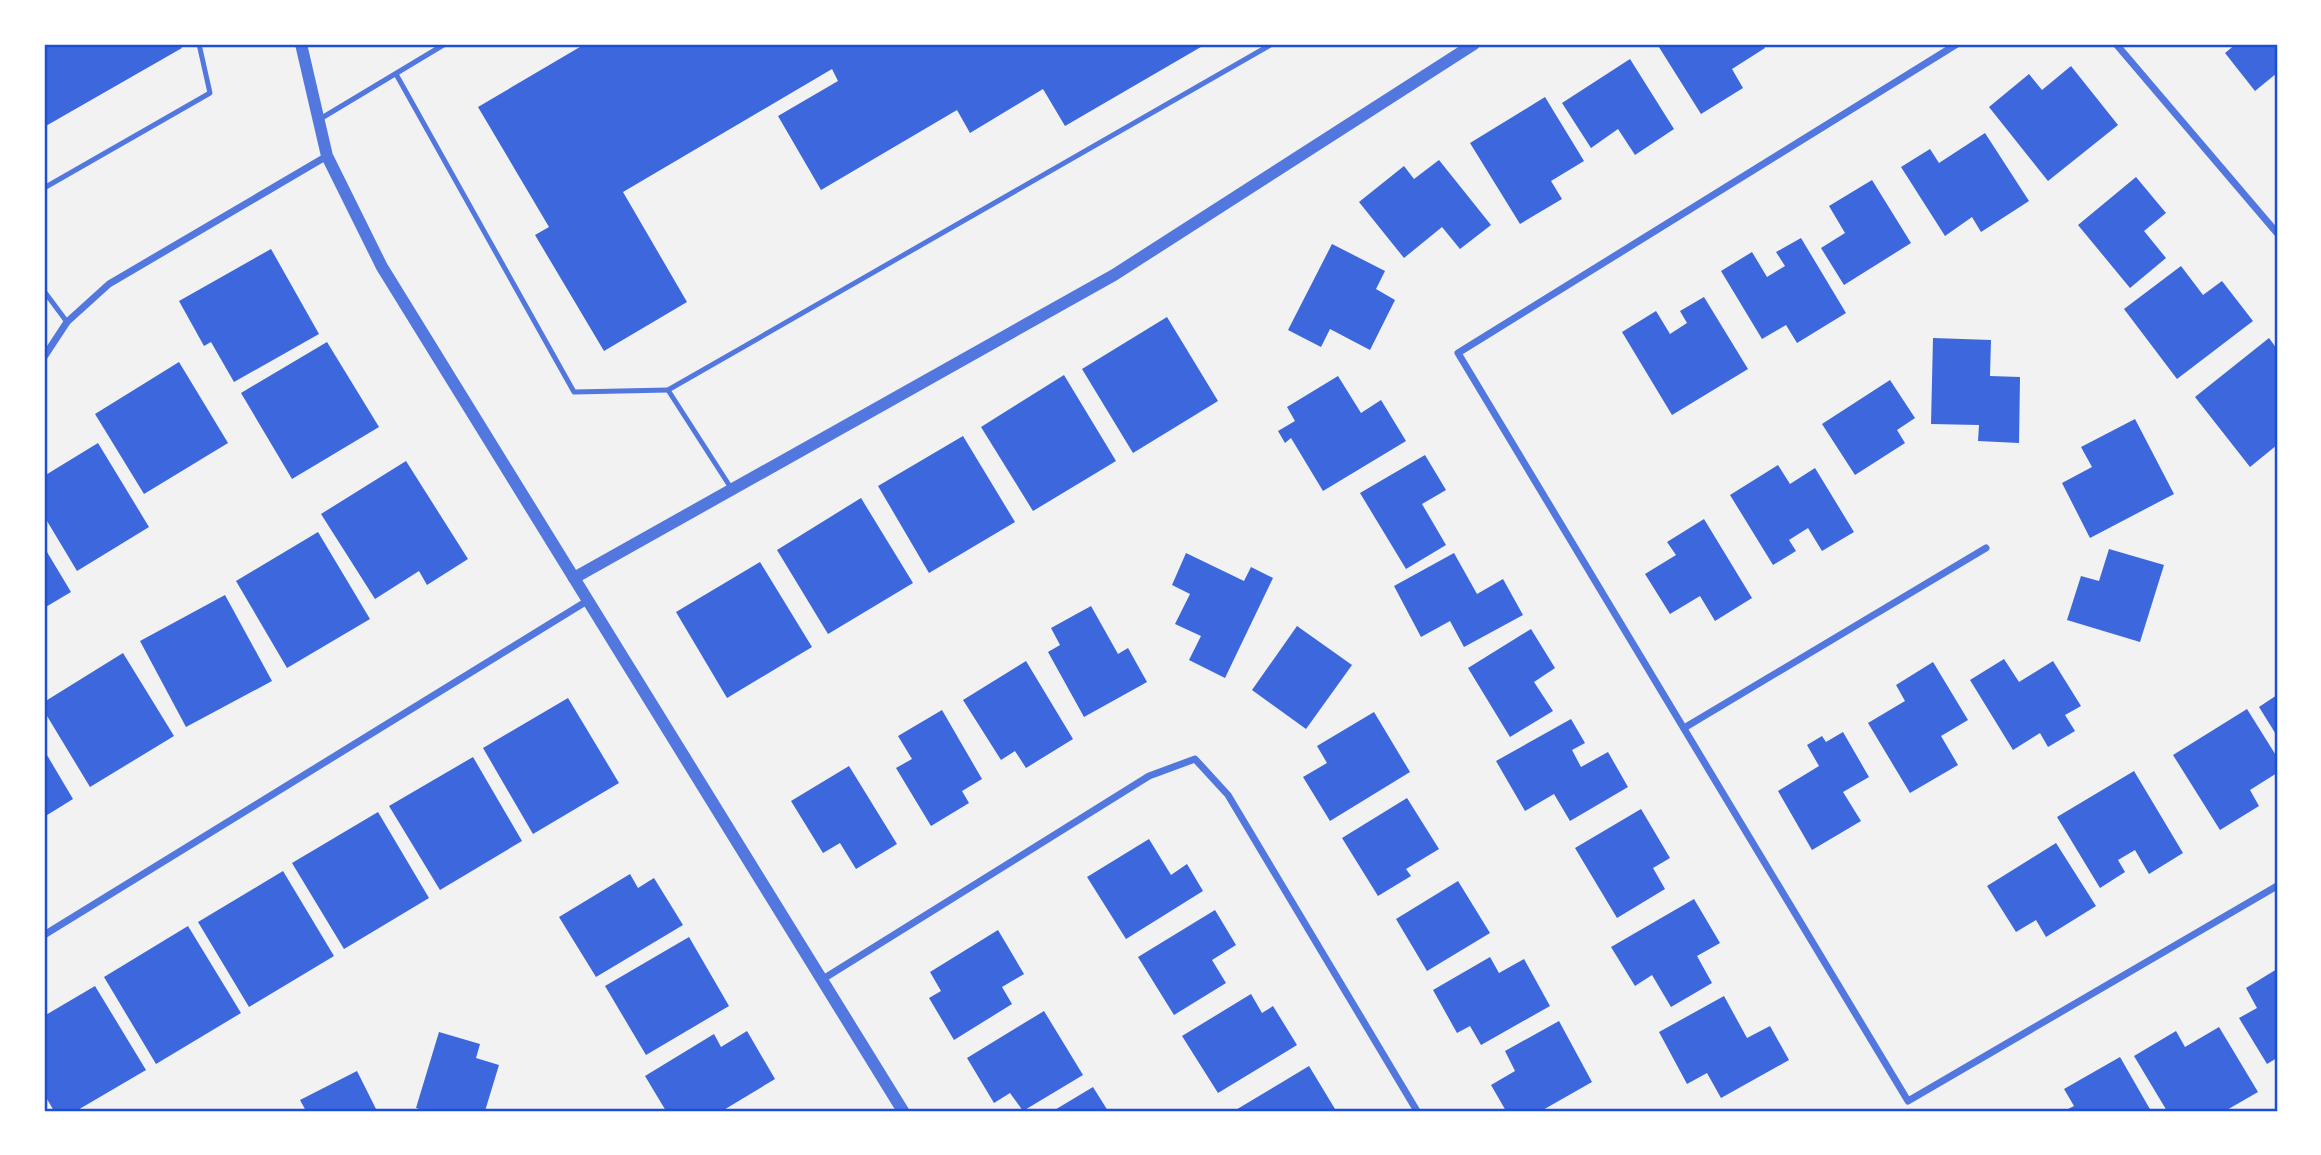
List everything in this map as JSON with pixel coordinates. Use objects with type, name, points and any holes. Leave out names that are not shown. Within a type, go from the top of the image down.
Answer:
[{"type":"street","points":[[301,44],[327,156],[382,268],[903,1111]]},
{"type":"street","points":[[574,578],[1114,275],[1474,44]]},
{"type":"street","points":[[1957,44],[1458,353],[1908,1101],[2277,886]]},
{"type":"street","points":[[2116,44],[2277,233]]},
{"type":"street","points":[[44,357],[67,323],[108,284],[327,156]]},
{"type":"street","points":[[1684,728],[1986,548]]},
{"type":"street","points":[[44,935],[587,601]]},
{"type":"street","points":[[823,979],[1149,776],[1195,759],[1228,795],[1417,1111]]},
{"type":"lane","points":[[44,188],[210,93],[199,44]]},
{"type":"lane","points":[[320,119],[446,44]]},
{"type":"lane","points":[[396,74],[574,392],[668,390],[1272,44]]},
{"type":"lane","points":[[44,291],[67,323]]},
{"type":"lane","points":[[668,390],[732,489]]},
{"type":"building","points":[[44,44],[179,44],[182,48],[44,127]]},
{"type":"building","points":[[585,44],[1206,44],[1065,126],[1043,89],[970,133],[957,110],[821,190],[778,116],[838,81],[832,69],[623,192],[687,302],[604,351],[535,235],[549,227],[478,107]]},
{"type":"building","points":[[1657,44],[1762,44],[1765,48],[1732,69],[1743,88],[1701,114]]},
{"type":"building","points":[[2236,44],[2277,44],[2277,73],[2255,91],[2225,53]]},
{"type":"building","points":[[1630,59],[1674,129],[1635,155],[1618,129],[1591,148],[1562,103]]},
{"type":"building","points":[[2071,66],[2118,125],[2048,181],[1989,107],[2029,74],[2042,90]]},
{"type":"building","points":[[1545,97],[1584,161],[1551,181],[1562,199],[1520,224],[1470,143]]},
{"type":"building","points":[[1985,133],[2029,201],[1981,232],[1972,217],[1945,236],[1901,167],[1930,149],[1939,163]]},
{"type":"building","points":[[1439,160],[1491,225],[1460,249],[1442,227],[1404,258],[1359,202],[1404,166],[1414,179]]},
{"type":"building","points":[[2136,177],[2166,213],[2144,231],[2166,258],[2130,288],[2078,225]]},
{"type":"building","points":[[1872,180],[1911,243],[1844,285],[1821,248],[1845,233],[1829,206]]},
{"type":"building","points":[[1801,238],[1846,313],[1797,343],[1786,325],[1762,339],[1721,271],[1752,252],[1767,277],[1785,266],[1776,252]]},
{"type":"building","points":[[1332,244],[1385,271],[1376,289],[1395,300],[1370,350],[1330,329],[1321,347],[1288,330]]},
{"type":"building","points":[[271,249],[319,334],[234,382],[211,342],[204,346],[179,301]]},
{"type":"building","points":[[2181,266],[2203,295],[2222,281],[2253,321],[2177,379],[2124,309]]},
{"type":"building","points":[[1704,297],[1748,369],[1672,415],[1622,332],[1656,311],[1670,334],[1687,323],[1680,311]]},
{"type":"building","points":[[1167,317],[1218,401],[1133,453],[1082,369]]},
{"type":"building","points":[[1933,338],[1991,340],[1990,376],[2020,377],[2019,443],[1978,441],[1979,425],[1931,424]]},
{"type":"building","points":[[2269,338],[2277,349],[2277,445],[2250,467],[2195,397]]},
{"type":"building","points":[[327,342],[379,427],[292,479],[241,393]]},
{"type":"building","points":[[179,362],[228,443],[144,494],[95,414]]},
{"type":"building","points":[[1064,375],[1116,461],[1033,511],[981,427]]},
{"type":"building","points":[[1338,376],[1361,413],[1381,400],[1406,441],[1323,491],[1291,438],[1285,443],[1278,431],[1295,421],[1287,407]]},
{"type":"building","points":[[1890,380],[1915,418],[1897,430],[1905,443],[1855,475],[1822,424]]},
{"type":"building","points":[[2135,419],[2174,494],[2090,538],[2062,483],[2092,467],[2081,447]]},
{"type":"building","points":[[963,436],[1015,522],[929,573],[878,486]]},
{"type":"building","points":[[98,443],[149,527],[77,571],[44,516],[44,476]]},
{"type":"building","points":[[1425,455],[1446,490],[1422,504],[1446,545],[1406,569],[1360,493]]},
{"type":"building","points":[[406,461],[468,559],[427,585],[419,571],[375,599],[321,514]]},
{"type":"building","points":[[1778,465],[1790,484],[1815,468],[1854,532],[1822,551],[1808,528],[1789,540],[1796,551],[1773,565],[1730,495]]},
{"type":"building","points":[[861,498],[913,583],[828,634],[777,550]]},
{"type":"building","points":[[1704,519],[1752,598],[1715,621],[1700,596],[1670,614],[1645,574],[1676,555],[1667,542]]},
{"type":"building","points":[[318,532],[370,619],[287,668],[236,581]]},
{"type":"building","points":[[44,547],[71,592],[44,608]]},
{"type":"building","points":[[2109,549],[2164,565],[2140,642],[2067,620],[2081,576],[2099,581]]},
{"type":"building","points":[[1186,553],[1244,581],[1251,567],[1273,578],[1225,678],[1189,660],[1201,636],[1175,624],[1190,594],[1172,585]]},
{"type":"building","points":[[1454,553],[1477,594],[1503,579],[1523,615],[1464,647],[1450,621],[1421,637],[1394,586]]},
{"type":"building","points":[[760,562],[812,647],[727,698],[676,612]]},
{"type":"building","points":[[225,595],[272,681],[186,727],[140,641]]},
{"type":"building","points":[[1091,606],[1118,654],[1128,648],[1147,682],[1084,717],[1048,652],[1060,645],[1051,628]]},
{"type":"building","points":[[1297,626],[1352,665],[1306,729],[1252,690]]},
{"type":"building","points":[[1531,629],[1555,668],[1534,682],[1553,711],[1510,737],[1468,668]]},
{"type":"building","points":[[123,653],[174,736],[90,787],[44,711],[44,702]]},
{"type":"building","points":[[2004,659],[2019,682],[2053,661],[2081,706],[2065,715],[2075,731],[2048,747],[2040,733],[2013,750],[1970,680]]},
{"type":"building","points":[[1026,661],[1073,739],[1026,768],[1015,751],[1001,760],[963,700]]},
{"type":"building","points":[[1933,662],[1968,720],[1941,736],[1958,765],[1910,793],[1868,723],[1905,701],[1896,685]]},
{"type":"building","points":[[2277,695],[2277,736],[2259,707]]},
{"type":"building","points":[[568,698],[619,783],[533,834],[483,748]]},
{"type":"building","points":[[2247,709],[2277,757],[2277,773],[2250,790],[2259,806],[2220,830],[2173,755]]},
{"type":"building","points":[[942,710],[982,779],[962,791],[969,803],[931,826],[896,768],[912,759],[898,736]]},
{"type":"building","points":[[1374,712],[1410,772],[1330,821],[1303,777],[1327,763],[1317,746]]},
{"type":"building","points":[[1571,719],[1585,743],[1572,750],[1581,767],[1608,752],[1628,787],[1570,821],[1554,794],[1525,811],[1496,761]]},
{"type":"building","points":[[1843,732],[1869,777],[1843,792],[1861,821],[1812,850],[1778,791],[1819,766],[1807,745],[1822,736],[1826,742]]},
{"type":"building","points":[[44,750],[73,799],[44,817]]},
{"type":"building","points":[[473,757],[522,841],[440,890],[389,806]]},
{"type":"building","points":[[849,766],[897,844],[856,869],[840,843],[823,853],[791,801]]},
{"type":"building","points":[[2134,771],[2183,853],[2149,874],[2135,850],[2118,860],[2125,872],[2100,888],[2057,817]]},
{"type":"building","points":[[1407,798],[1439,849],[1406,869],[1411,876],[1378,896],[1342,838]]},
{"type":"building","points":[[1641,809],[1670,858],[1653,868],[1665,889],[1617,918],[1575,848]]},
{"type":"building","points":[[378,812],[429,898],[344,949],[292,863]]},
{"type":"building","points":[[1149,839],[1171,875],[1187,864],[1203,891],[1126,939],[1087,877]]},
{"type":"building","points":[[2056,843],[2096,906],[2046,937],[2036,920],[2016,932],[1987,886]]},
{"type":"building","points":[[283,871],[334,956],[249,1007],[198,922]]},
{"type":"building","points":[[630,874],[638,888],[654,878],[683,925],[596,977],[559,917]]},
{"type":"building","points":[[1458,881],[1490,933],[1427,971],[1396,919]]},
{"type":"building","points":[[1694,899],[1720,943],[1697,956],[1712,983],[1671,1007],[1652,975],[1635,986],[1611,947]]},
{"type":"building","points":[[1215,910],[1236,945],[1212,960],[1226,983],[1174,1015],[1138,957]]},
{"type":"building","points":[[188,926],[241,1013],[156,1064],[104,977]]},
{"type":"building","points":[[998,930],[1024,974],[1002,987],[1012,1004],[954,1040],[929,998],[941,991],[930,972]]},
{"type":"building","points":[[689,937],[729,1006],[646,1055],[605,986]]},
{"type":"building","points":[[1490,957],[1499,973],[1524,959],[1550,1006],[1481,1045],[1470,1026],[1457,1033],[1433,990]]},
{"type":"building","points":[[2277,969],[2277,1058],[2267,1064],[2239,1018],[2257,1008],[2246,988]]},
{"type":"building","points":[[95,986],[146,1070],[76,1111],[54,1111],[44,1094],[44,1016]]},
{"type":"building","points":[[1251,994],[1262,1013],[1273,1006],[1297,1045],[1218,1093],[1182,1036]]},
{"type":"building","points":[[1724,996],[1747,1038],[1770,1026],[1789,1060],[1721,1098],[1707,1073],[1687,1084],[1659,1032]]},
{"type":"building","points":[[1044,1011],[1083,1075],[1023,1111],[1010,1093],[994,1103],[967,1058]]},
{"type":"building","points":[[1559,1021],[1592,1082],[1541,1111],[1506,1111],[1491,1085],[1515,1071],[1505,1051]]},
{"type":"building","points":[[2219,1027],[2258,1092],[2225,1111],[2167,1111],[2134,1056],[2176,1031],[2185,1047]]},
{"type":"building","points":[[747,1031],[775,1079],[722,1111],[666,1111],[645,1076],[714,1034],[721,1047]]},
{"type":"building","points":[[439,1032],[480,1044],[476,1058],[499,1065],[485,1111],[426,1111],[416,1108]]},
{"type":"building","points":[[2120,1057],[2151,1111],[2064,1111],[2074,1106],[2064,1089]]},
{"type":"building","points":[[1309,1066],[1335,1109],[1234,1111]]},
{"type":"building","points":[[357,1071],[377,1111],[306,1111],[300,1100]]},
{"type":"building","points":[[1093,1087],[1108,1111],[1053,1111]]}]
